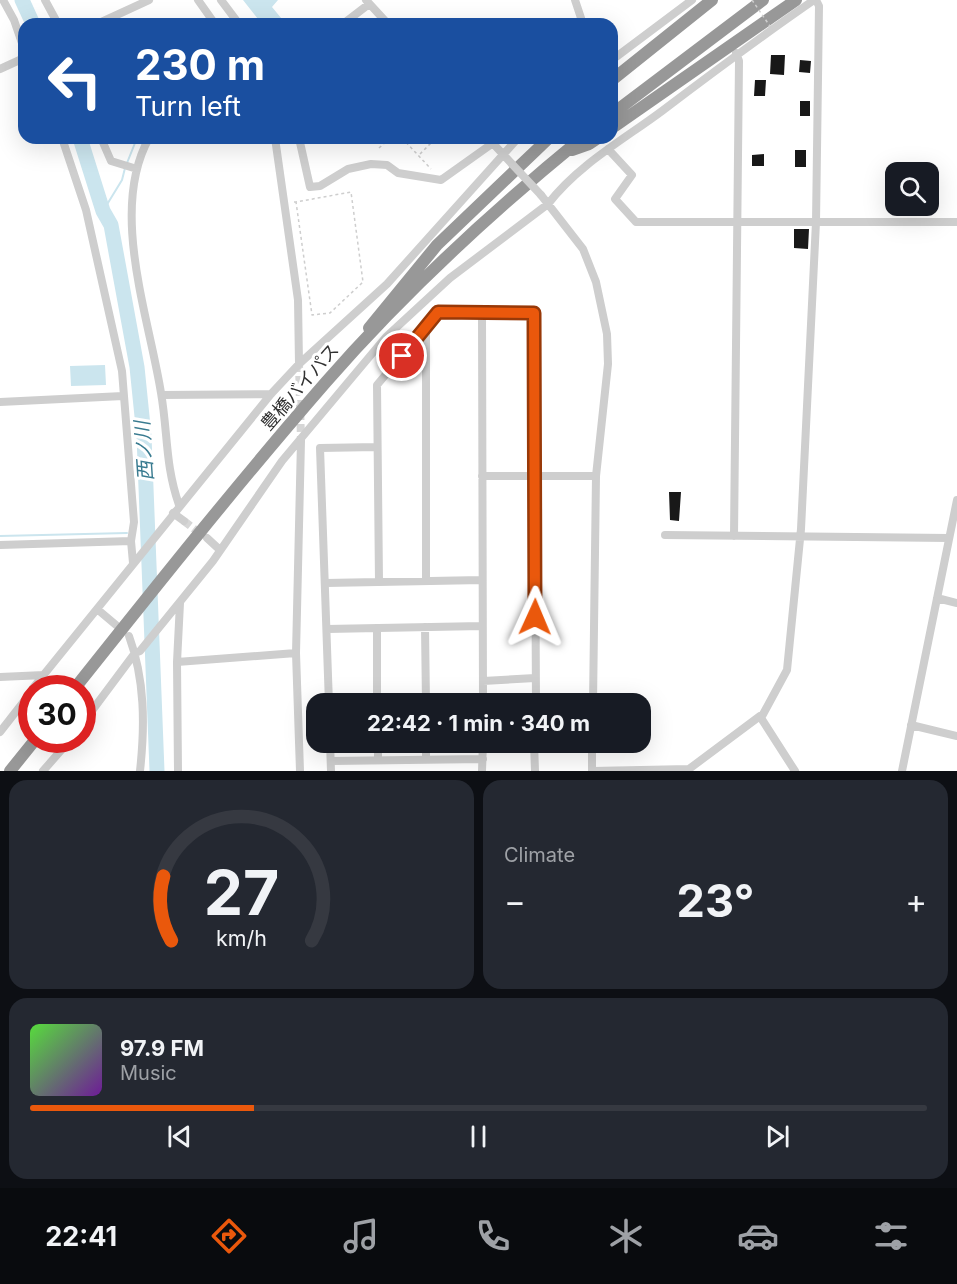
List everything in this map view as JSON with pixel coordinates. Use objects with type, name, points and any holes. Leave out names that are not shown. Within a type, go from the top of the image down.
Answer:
[{"type":"highway","points":[[618,75],[712,0]]},
{"type":"highway","points":[[618,109],[763,0]]},
{"type":"highway","points":[[618,124],[796,0]]},
{"type":"highway","points":[[327,380],[437,244],[543,144]]},
{"type":"highway","name":"豊橋バイパス","points":[[86,675],[327,380],[486,222],[575,144]]},
{"type":"highway","points":[[565,152],[589,144]]},
{"type":"highway","points":[[10,771],[25,753]]},
{"type":"street","points":[[3,0],[18,32]]},
{"type":"street","points":[[45,0],[55,18]]},
{"type":"street","points":[[110,18],[149,0]]},
{"type":"street","points":[[198,0],[211,18]]},
{"type":"street","points":[[220,0],[234,18]]},
{"type":"street","points":[[575,0],[581,18]]},
{"type":"street","points":[[618,56],[692,0]]},
{"type":"street","points":[[618,141],[735,53],[815,0],[819,6],[816,222],[799,538],[787,670],[761,718]]},
{"type":"street","points":[[349,18],[367,2],[382,18]]},
{"type":"street","points":[[734,536],[739,61],[735,53]]},
{"type":"street","points":[[0,69],[18,61]]},
{"type":"street","points":[[64,144],[86,210],[106,288],[122,371],[134,522],[131,542],[133,563]]},
{"type":"street","points":[[103,144],[108,156],[117,164],[137,169]]},
{"type":"street","points":[[147,144],[137,169],[132,236],[162,395],[169,477],[179,505]]},
{"type":"street","points":[[276,144],[298,300],[299,364]]},
{"type":"street","points":[[299,144],[310,187],[320,186],[348,169],[371,164],[387,165],[398,173],[441,180],[487,144]]},
{"type":"street","points":[[494,144],[541,195],[583,249],[604,312],[608,364],[596,476],[593,693]]},
{"type":"street","points":[[44,675],[179,505],[271,394],[299,364],[387,284],[512,144]]},
{"type":"street","points":[[96,706],[178,605],[220,550],[282,461],[301,441],[350,377],[417,307],[450,278],[548,204],[558,191],[615,144]]},
{"type":"street","points":[[608,149],[632,175],[615,199],[636,222],[957,222]]},
{"type":"street","points":[[379,582],[377,385],[438,312],[534,313],[536,693]]},
{"type":"street","points":[[482,313],[483,693]]},
{"type":"street","points":[[426,327],[426,580]]},
{"type":"street","points":[[162,395],[271,394]]},
{"type":"street","points":[[0,402],[123,396]]},
{"type":"street","points":[[300,771],[296,653],[301,441]]},
{"type":"street","points":[[329,693],[320,448],[377,447]]},
{"type":"street","points":[[482,476],[596,476]]},
{"type":"street","points":[[902,771],[957,500]]},
{"type":"street","points":[[173,513],[184,521]]},
{"type":"street","points":[[665,536],[949,538]]},
{"type":"street","points":[[207,538],[220,550]]},
{"type":"street","points":[[0,545],[131,542]]},
{"type":"street","points":[[326,583],[482,580]]},
{"type":"street","points":[[937,598],[957,603]]},
{"type":"street","points":[[178,605],[178,771]]},
{"type":"street","points":[[97,609],[116,625]]},
{"type":"street","points":[[327,629],[482,626]]},
{"type":"street","points":[[425,627],[426,693]]},
{"type":"street","points":[[377,628],[377,693]]},
{"type":"street","points":[[129,636],[138,652],[143,697],[140,771]]},
{"type":"street","points":[[177,662],[296,653]]},
{"type":"street","points":[[0,677],[18,676]]},
{"type":"street","points":[[483,681],[535,678]]},
{"type":"street","points":[[0,732],[18,708]]},
{"type":"street","points":[[592,753],[592,771],[689,769],[760,716],[761,718]]},
{"type":"street","points":[[761,718],[795,771]]},
{"type":"street","points":[[911,725],[957,736]]},
{"type":"street","points":[[43,771],[59,753]]},
{"type":"street","points":[[331,753],[331,771]]},
{"type":"street","points":[[378,753],[378,760]]},
{"type":"street","points":[[426,753],[426,760]]},
{"type":"street","points":[[483,753],[483,771]]},
{"type":"street","points":[[534,753],[535,771]]},
{"type":"street","points":[[331,760],[483,759]]},
{"type":"path","points":[[752,0],[774,32]]},
{"type":"path","points":[[379,148],[383,144]]},
{"type":"path","points":[[407,144],[441,180]]},
{"type":"path","points":[[418,156],[430,144]]},
{"type":"path","points":[[284,204],[351,192],[363,282],[330,313],[312,315],[296,202]]},
{"type":"water","points":[[243,0],[278,0],[272,7],[281,18],[257,18]]},
{"type":"water","points":[[105,365],[106,385],[71,386],[70,366]]},
{"type":"building","points":[[771,55],[785,55],[784,75],[770,74]]},
{"type":"building","points":[[800,60],[811,61],[810,73],[799,72]]},
{"type":"building","points":[[755,80],[766,80],[765,96],[754,96]]},
{"type":"building","points":[[800,101],[810,101],[810,116],[800,116]]},
{"type":"building","points":[[795,150],[806,150],[806,167],[795,167]]},
{"type":"building","points":[[764,154],[764,166],[752,166],[752,155]]},
{"type":"building","points":[[794,229],[809,229],[808,249],[794,248]]},
{"type":"building","points":[[669,492],[681,492],[679,521],[670,520]]},
{"type":"waterway","name":"西ノ川","points":[[22,0],[30,18]]},
{"type":"waterway","name":"西ノ川","points":[[82,144],[103,211],[111,225],[137,367],[144,436],[157,771]]},
{"type":"waterway","points":[[127,163],[135,144]]},
{"type":"waterway","points":[[103,211],[122,180],[125,168]]},
{"type":"waterway","points":[[0,536],[127,533]]},
{"type":"tunnel","points":[[299,364],[301,441]]},
{"type":"tunnel","points":[[184,521],[202,535]]},
{"type":"route","points":[[402,356],[438,312],[534,313],[535,617]]}]
